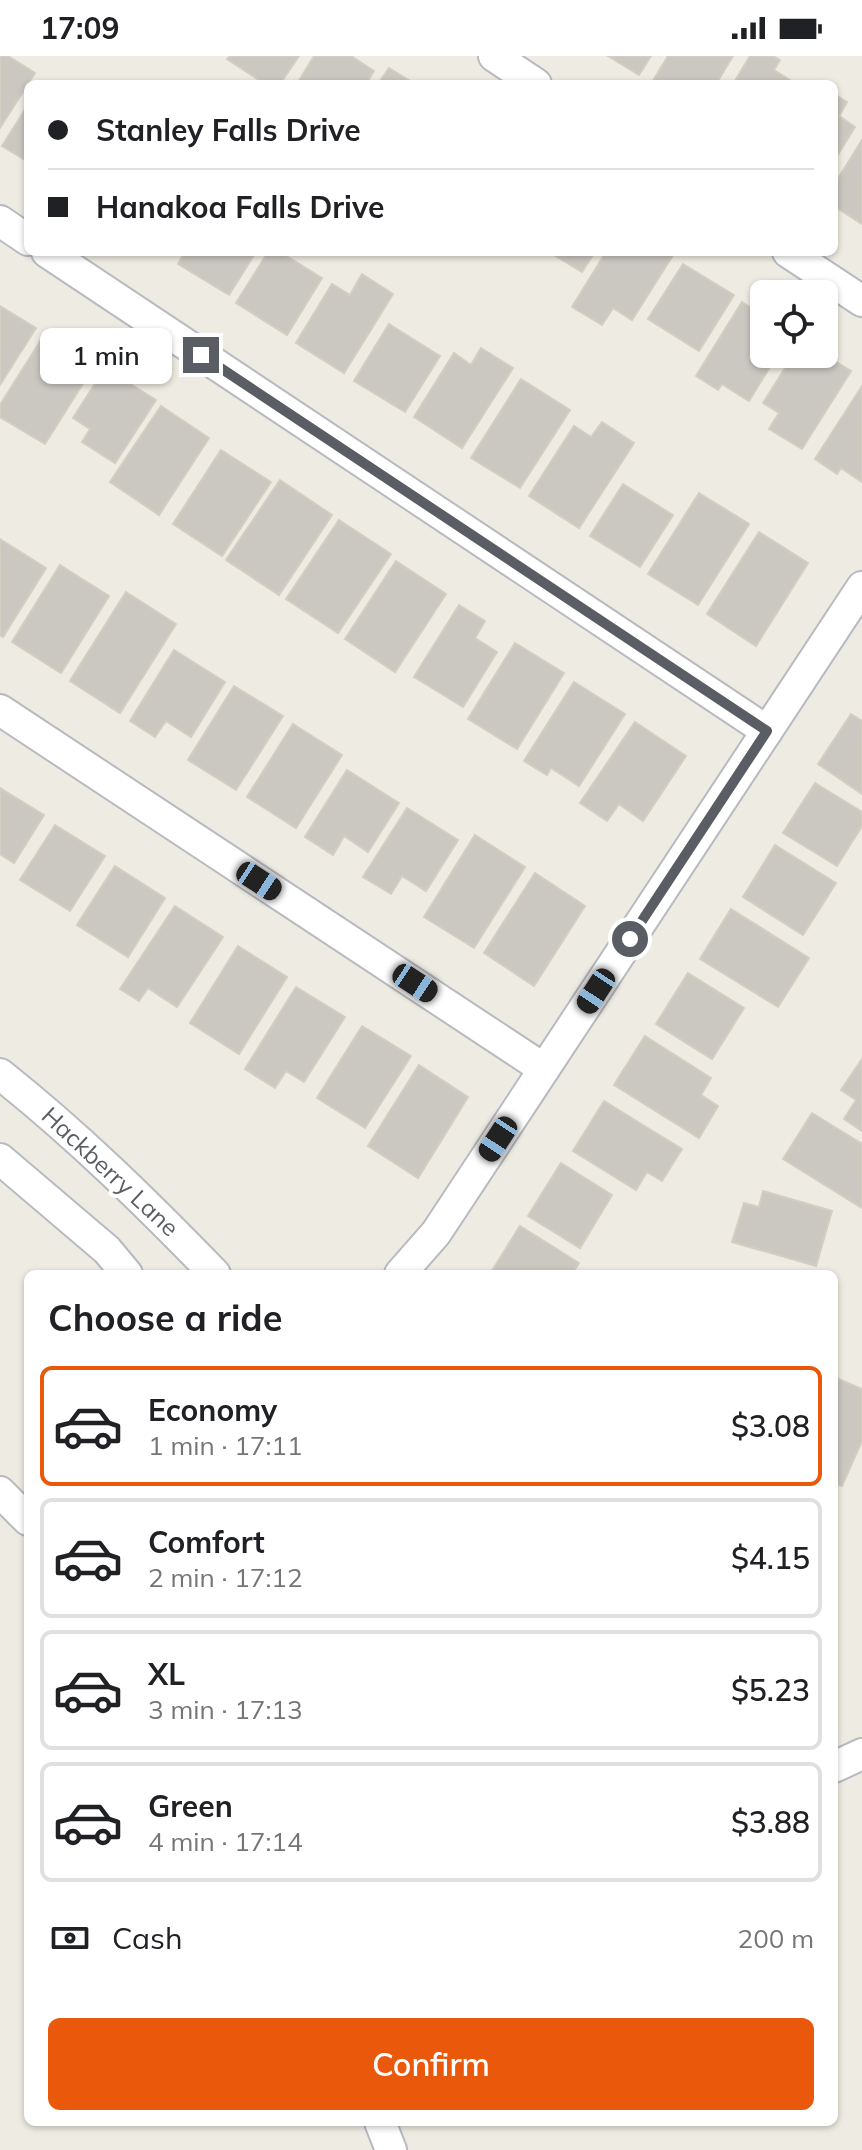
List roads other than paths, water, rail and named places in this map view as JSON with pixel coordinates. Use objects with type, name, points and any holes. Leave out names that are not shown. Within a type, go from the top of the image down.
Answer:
[{"type":"street","points":[[494,56],[530,80]]},
{"type":"street","points":[[0,221],[24,237]]},
{"type":"street","points":[[53,256],[767,731]]},
{"type":"street","points":[[794,256],[862,301]]},
{"type":"street","points":[[404,1270],[436,1233],[862,587]]},
{"type":"street","points":[[0,710],[544,1069]]},
{"type":"street","name":"Hackberry Lane","points":[[0,1074],[37,1103],[107,1168],[211,1270]]},
{"type":"street","points":[[0,1159],[107,1250],[124,1270]]},
{"type":"street","points":[[0,1492],[24,1516]]},
{"type":"street","points":[[838,1765],[862,1754]]},
{"type":"street","points":[[382,2126],[391,2150]]}]
